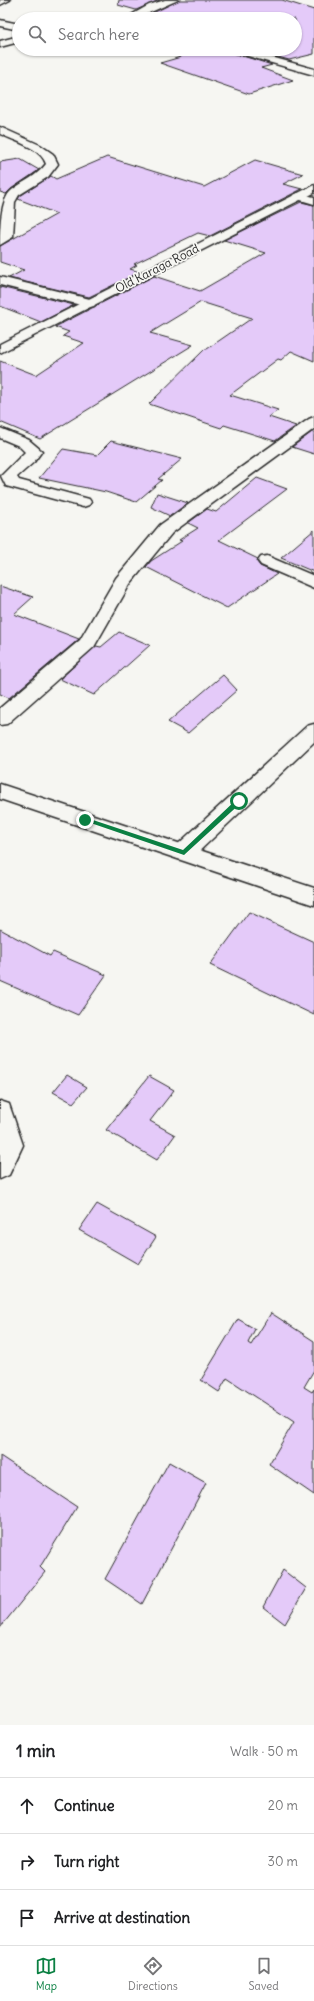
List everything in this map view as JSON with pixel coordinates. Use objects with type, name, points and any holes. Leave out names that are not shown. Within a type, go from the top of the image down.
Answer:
[{"type":"street","points":[[0,2],[6,0]]},
{"type":"street","points":[[142,12],[157,5],[174,0]]},
{"type":"street","points":[[0,23],[12,26]]},
{"type":"street","points":[[0,44],[12,41]]},
{"type":"street","points":[[257,56],[314,72]]},
{"type":"street","points":[[0,130],[36,147],[49,156],[52,164],[44,175],[16,193],[8,202],[7,237],[0,241]]},
{"type":"street","name":"Old Karaga Road","points":[[0,349],[314,188]]},
{"type":"street","points":[[0,195],[16,193]]},
{"type":"street","points":[[298,196],[314,201]]},
{"type":"street","points":[[0,281],[90,303]]},
{"type":"street","points":[[0,719],[87,643],[122,582],[166,529],[314,422]]},
{"type":"street","points":[[0,433],[24,443],[34,451],[28,459],[8,476],[12,483],[83,502]]},
{"type":"street","points":[[267,561],[314,583]]},
{"type":"street","points":[[184,852],[314,731]]},
{"type":"street","points":[[0,791],[314,897]]},
{"type":"street","points":[[0,1112],[10,1144],[0,1167]]},
{"type":"building","points":[[119,0],[160,0],[136,10],[118,5]]},
{"type":"building","points":[[179,0],[282,0],[314,10],[314,54],[289,60],[274,56],[302,56],[302,12],[155,12]]},
{"type":"building","points":[[177,56],[243,56],[272,65],[261,68],[293,80],[249,94],[160,63],[181,57]]},
{"type":"building","points":[[107,157],[204,187],[255,160],[303,174],[283,184],[302,189],[210,236],[198,233],[134,264],[137,265],[130,269],[140,272],[89,297],[9,278],[24,270],[0,262],[0,246],[57,214],[18,199],[20,196],[51,176],[56,179]]},
{"type":"building","points":[[20,159],[39,170],[6,194],[0,192],[0,162]]},
{"type":"building","points":[[301,202],[314,205],[314,361],[291,351],[281,360],[278,359],[230,395],[278,410],[269,417],[296,426],[275,441],[224,425],[221,428],[149,404],[205,349],[252,318],[201,302],[150,333],[193,345],[40,439],[0,422],[0,361],[36,375],[84,343],[63,336],[69,332],[55,327],[154,276],[200,291],[266,253],[224,240]]},
{"type":"building","points":[[0,287],[74,305],[41,322],[0,306]]},
{"type":"building","points":[[314,432],[314,454],[292,447]]},
{"type":"building","points":[[111,441],[182,459],[158,479],[162,480],[136,502],[106,492],[39,478],[63,449],[97,455]]},
{"type":"building","points":[[257,478],[287,489],[219,540],[258,559],[257,562],[260,566],[277,574],[227,608],[146,567],[151,561],[182,541],[179,540],[198,528],[188,523],[207,509],[216,512]]},
{"type":"building","points":[[157,493],[188,503],[170,516],[151,507]]},
{"type":"building","points":[[314,530],[314,572],[281,558]]},
{"type":"building","points":[[0,586],[33,597],[14,614],[79,639],[9,698],[0,694]]},
{"type":"building","points":[[119,632],[150,645],[94,695],[60,679],[96,646],[101,647]]},
{"type":"building","points":[[223,675],[237,690],[188,733],[168,722]]},
{"type":"building","points":[[249,912],[314,942],[314,1015],[210,965]]},
{"type":"building","points":[[0,929],[50,956],[53,952],[106,975],[78,1015],[0,981]]},
{"type":"building","points":[[67,1075],[87,1087],[73,1103],[53,1092]]},
{"type":"building","points":[[149,1076],[174,1090],[150,1121],[175,1135],[157,1160],[106,1130]]},
{"type":"building","points":[[97,1204],[156,1237],[138,1264],[79,1230]]},
{"type":"building","points":[[271,1313],[314,1341],[314,1370],[304,1387],[312,1392],[314,1389],[314,1495],[269,1464],[294,1422],[227,1378],[219,1392],[201,1380],[238,1319],[255,1329],[248,1343],[251,1345]]},
{"type":"building","points":[[0,1456],[77,1507],[40,1567],[45,1572],[0,1628]]},
{"type":"building","points":[[169,1462],[206,1483],[142,1604],[105,1579]]},
{"type":"building","points":[[283,1570],[306,1588],[285,1624],[263,1607]]},
{"type":"route","points":[[85,820],[184,852],[239,801]]}]
